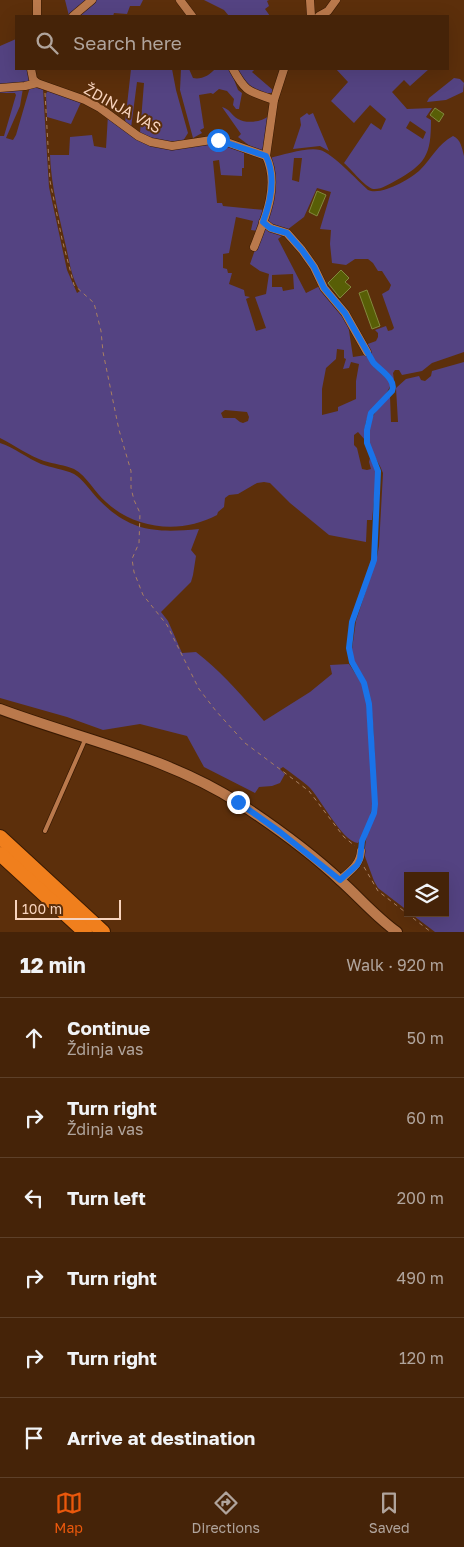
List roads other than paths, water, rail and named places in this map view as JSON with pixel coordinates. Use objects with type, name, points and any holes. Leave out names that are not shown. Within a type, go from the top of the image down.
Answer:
[{"type":"highway","points":[[0,837],[103,932]]},
{"type":"highway","points":[[0,854],[85,932]]},
{"type":"main road","points":[[0,709],[157,762],[238,802],[280,832],[340,880],[394,930]]},
{"type":"street","points":[[37,0],[37,15]]},
{"type":"street","points":[[75,15],[92,0]]},
{"type":"street","points":[[180,0],[191,15]]},
{"type":"street","points":[[310,0],[311,15]]},
{"type":"street","points":[[321,15],[328,11],[336,0]]},
{"type":"street","points":[[0,88],[37,83],[33,79],[31,70]]},
{"type":"street","points":[[234,70],[246,89],[274,100]]},
{"type":"street","points":[[254,247],[263,222],[271,188],[272,175],[266,156],[274,100],[284,70]]},
{"type":"street","name":"ŽDINJA VAS","points":[[37,83],[86,100],[138,136],[151,142],[172,146],[218,140],[266,156]]},
{"type":"street","points":[[263,222],[270,228],[287,233],[302,250],[314,267],[324,288],[345,313],[367,352]]},
{"type":"street","points":[[340,880],[357,865],[361,851]]},
{"type":"lane","points":[[45,831],[86,738]]}]
